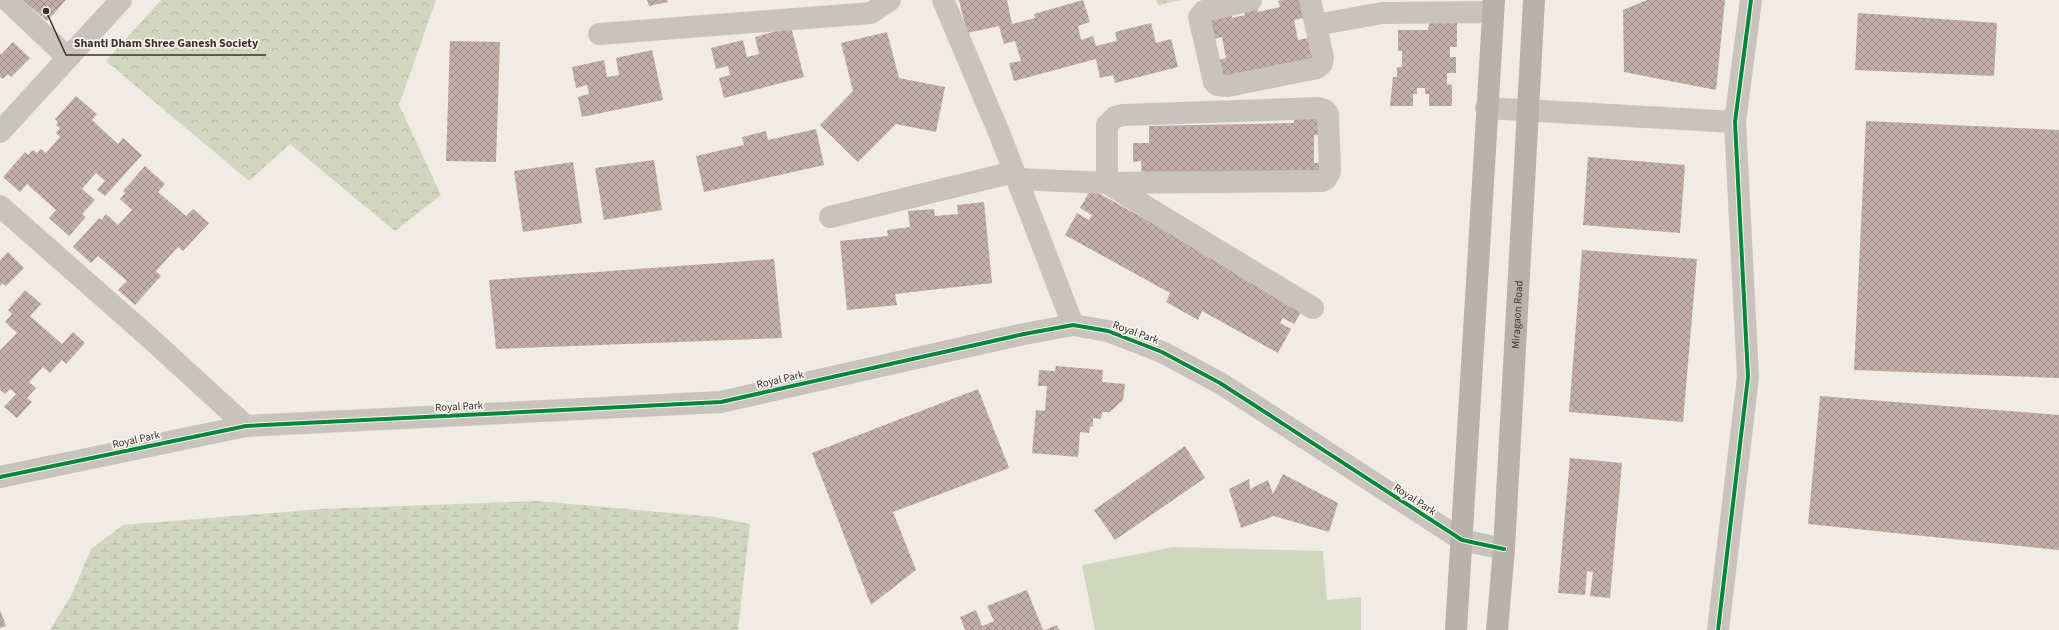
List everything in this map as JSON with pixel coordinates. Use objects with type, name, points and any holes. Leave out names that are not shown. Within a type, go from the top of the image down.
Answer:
[{"type":"main road","name":"Miragaon Road","points":[[1497,630],[1504,549],[1534,0]]},
{"type":"main road","points":[[1456,630],[1493,6]]},
{"type":"street","points":[[7,0],[68,58]]},
{"type":"street","points":[[0,132],[122,0]]},
{"type":"street","points":[[600,34],[870,13],[890,0]]},
{"type":"street","points":[[943,0],[1015,176],[1073,325]]},
{"type":"street","points":[[1252,0],[1204,11],[1199,17],[1214,82],[1217,86],[1228,86],[1318,68],[1322,64],[1323,57],[1310,0]]},
{"type":"street","points":[[1718,630],[1748,377],[1735,122],[1751,0]]},
{"type":"street","points":[[1316,25],[1382,13],[1493,6]]},
{"type":"street","points":[[830,217],[1015,176],[1107,183],[1322,181],[1326,179],[1330,172],[1328,114],[1325,110],[1318,108],[1124,115],[1115,117],[1107,125],[1107,183]]},
{"type":"street","points":[[1486,108],[1735,122]]},
{"type":"street","points":[[1107,183],[1313,308]]},
{"type":"street","points":[[0,206],[151,339],[246,426]]},
{"type":"street","name":"Royal Park","points":[[0,476],[246,426],[721,402],[1024,334],[1073,325],[1108,331],[1162,352],[1220,383],[1462,540],[1504,549]]},
{"type":"green space","points":[[161,0],[436,0],[399,105],[441,195],[395,231],[290,144],[249,181],[106,61]]},
{"type":"green space","points":[[1156,0],[1183,0],[1158,5]]},
{"type":"green space","points":[[538,501],[714,517],[750,524],[738,630],[50,630],[72,594],[91,549],[123,525],[321,509]]},
{"type":"green space","points":[[1174,547],[1323,551],[1327,600],[1361,597],[1361,630],[1095,630],[1082,565]]},
{"type":"building","points":[[23,0],[66,0],[47,21]]},
{"type":"building","points":[[647,0],[667,0],[668,2],[649,6]]},
{"type":"building","points":[[959,0],[1007,0],[1012,24],[1035,18],[1034,14],[1083,0],[1090,22],[1078,26],[1081,40],[1093,36],[1096,46],[1117,41],[1115,32],[1151,23],[1156,43],[1171,39],[1178,67],[1115,83],[1113,75],[1100,78],[1096,59],[1014,81],[1009,63],[1021,61],[1015,41],[1004,44],[999,26],[967,33]]},
{"type":"building","points":[[1300,0],[1304,18],[1294,20],[1298,40],[1308,38],[1313,60],[1222,81],[1217,60],[1226,58],[1222,37],[1213,39],[1208,17],[1231,12],[1232,18],[1245,15],[1243,9],[1257,6],[1258,12],[1280,7],[1278,1]]},
{"type":"building","points":[[1647,0],[1725,0],[1716,90],[1624,72],[1623,10]]},
{"type":"building","points":[[1858,13],[1997,23],[1994,76],[1855,70]]},
{"type":"building","points":[[1429,23],[1457,23],[1457,47],[1450,47],[1450,57],[1456,57],[1456,73],[1447,73],[1447,84],[1452,85],[1452,106],[1429,106],[1429,94],[1425,94],[1425,88],[1417,88],[1417,94],[1413,94],[1413,106],[1390,106],[1393,77],[1397,77],[1397,67],[1402,67],[1402,51],[1398,51],[1398,30],[1428,30]]},
{"type":"building","points":[[791,27],[804,77],[724,98],[719,78],[730,75],[728,66],[716,69],[711,48],[743,40],[747,57],[759,54],[755,37]]},
{"type":"building","points":[[887,32],[899,78],[945,87],[936,132],[896,124],[858,162],[820,125],[853,91],[841,43]]},
{"type":"building","points":[[450,41],[500,42],[496,162],[446,161]]},
{"type":"building","points":[[13,42],[30,58],[11,77],[8,74],[3,79],[0,77],[0,53],[1,55]]},
{"type":"building","points":[[652,50],[663,100],[582,117],[578,97],[589,94],[587,85],[576,88],[572,67],[604,60],[607,77],[619,75],[616,58]]},
{"type":"building","points":[[76,96],[97,114],[92,120],[118,144],[123,138],[142,155],[105,196],[97,190],[105,181],[96,173],[82,189],[95,200],[82,214],[86,217],[69,236],[49,218],[56,210],[27,184],[20,192],[3,177],[25,152],[28,155],[33,150],[37,153],[41,149],[46,153],[60,137],[56,133],[60,128],[56,125],[58,122],[55,119]]},
{"type":"building","points":[[1318,113],[1319,135],[1314,135],[1314,163],[1319,163],[1319,175],[1142,178],[1141,161],[1133,162],[1133,143],[1149,143],[1149,126],[1294,123],[1294,114]]},
{"type":"building","points":[[1866,121],[2059,130],[2059,378],[1854,370]]},
{"type":"building","points":[[816,129],[824,165],[704,192],[696,156],[744,145],[742,137],[766,131],[768,140]]},
{"type":"building","points":[[1588,157],[1685,165],[1680,233],[1583,225]]},
{"type":"building","points":[[654,160],[662,210],[604,220],[595,168]]},
{"type":"building","points":[[573,162],[582,223],[523,232],[514,171]]},
{"type":"building","points":[[145,166],[165,184],[158,192],[186,216],[193,209],[209,223],[183,251],[178,247],[156,271],[161,276],[135,305],[118,290],[127,281],[98,256],[91,263],[73,247],[99,218],[101,220],[106,214],[118,225],[132,210],[120,199],[125,193],[123,191]]},
{"type":"building","points":[[1091,189],[1304,307],[1294,324],[1283,318],[1280,323],[1291,329],[1278,353],[1202,311],[1198,320],[1166,302],[1170,293],[1065,235],[1077,213],[1089,220],[1092,215],[1080,208]]},
{"type":"building","points":[[984,202],[992,283],[895,294],[897,305],[847,310],[840,241],[888,236],[887,230],[910,227],[908,211],[934,209],[935,216],[958,214],[957,205]]},
{"type":"building","points":[[1582,250],[1697,259],[1683,422],[1569,412]]},
{"type":"building","points":[[8,252],[24,268],[6,286],[3,283],[0,286],[0,260]]},
{"type":"building","points":[[774,259],[782,338],[496,349],[489,280]]},
{"type":"building","points":[[25,290],[41,304],[30,316],[62,344],[73,332],[85,343],[66,364],[62,360],[50,373],[43,367],[29,382],[36,388],[27,398],[32,402],[17,418],[4,407],[16,394],[10,389],[5,394],[0,390],[0,350],[17,333],[5,322],[12,314],[8,310]]},
{"type":"building","points":[[1056,366],[1103,370],[1102,382],[1125,384],[1123,400],[1110,412],[1102,412],[1101,419],[1093,418],[1093,427],[1090,426],[1089,433],[1080,432],[1078,457],[1032,453],[1036,410],[1045,411],[1047,386],[1038,386],[1039,370],[1055,371]]},
{"type":"building","points":[[978,389],[1009,468],[893,512],[916,570],[871,605],[812,453]]},
{"type":"building","points":[[1820,396],[2059,415],[2059,550],[1808,524]]},
{"type":"building","points":[[1185,446],[1205,478],[1115,540],[1094,510]]},
{"type":"building","points":[[1570,458],[1622,463],[1610,598],[1590,596],[1593,572],[1587,571],[1585,595],[1558,593]]},
{"type":"building","points":[[1283,474],[1338,503],[1329,532],[1274,516],[1241,528],[1229,489],[1249,479],[1250,489],[1268,480],[1273,494]]},
{"type":"building","points":[[1027,590],[1043,630],[965,630],[960,617],[976,610],[982,626],[994,621],[987,606]]},
{"type":"building","points":[[0,610],[6,626],[0,628]]},
{"type":"building","points":[[1057,625],[1059,630],[1045,630]]},
{"type":"cycle path","points":[[1718,630],[1748,377],[1735,122],[1751,0]]},
{"type":"cycle path","points":[[0,477],[246,426],[721,402],[1024,334],[1073,325],[1108,331],[1162,352],[1220,383],[1462,540],[1504,549]]},
{"type":"place","name":"Shanti Dham Shree Ganesh Society","points":[[46,11]]}]
